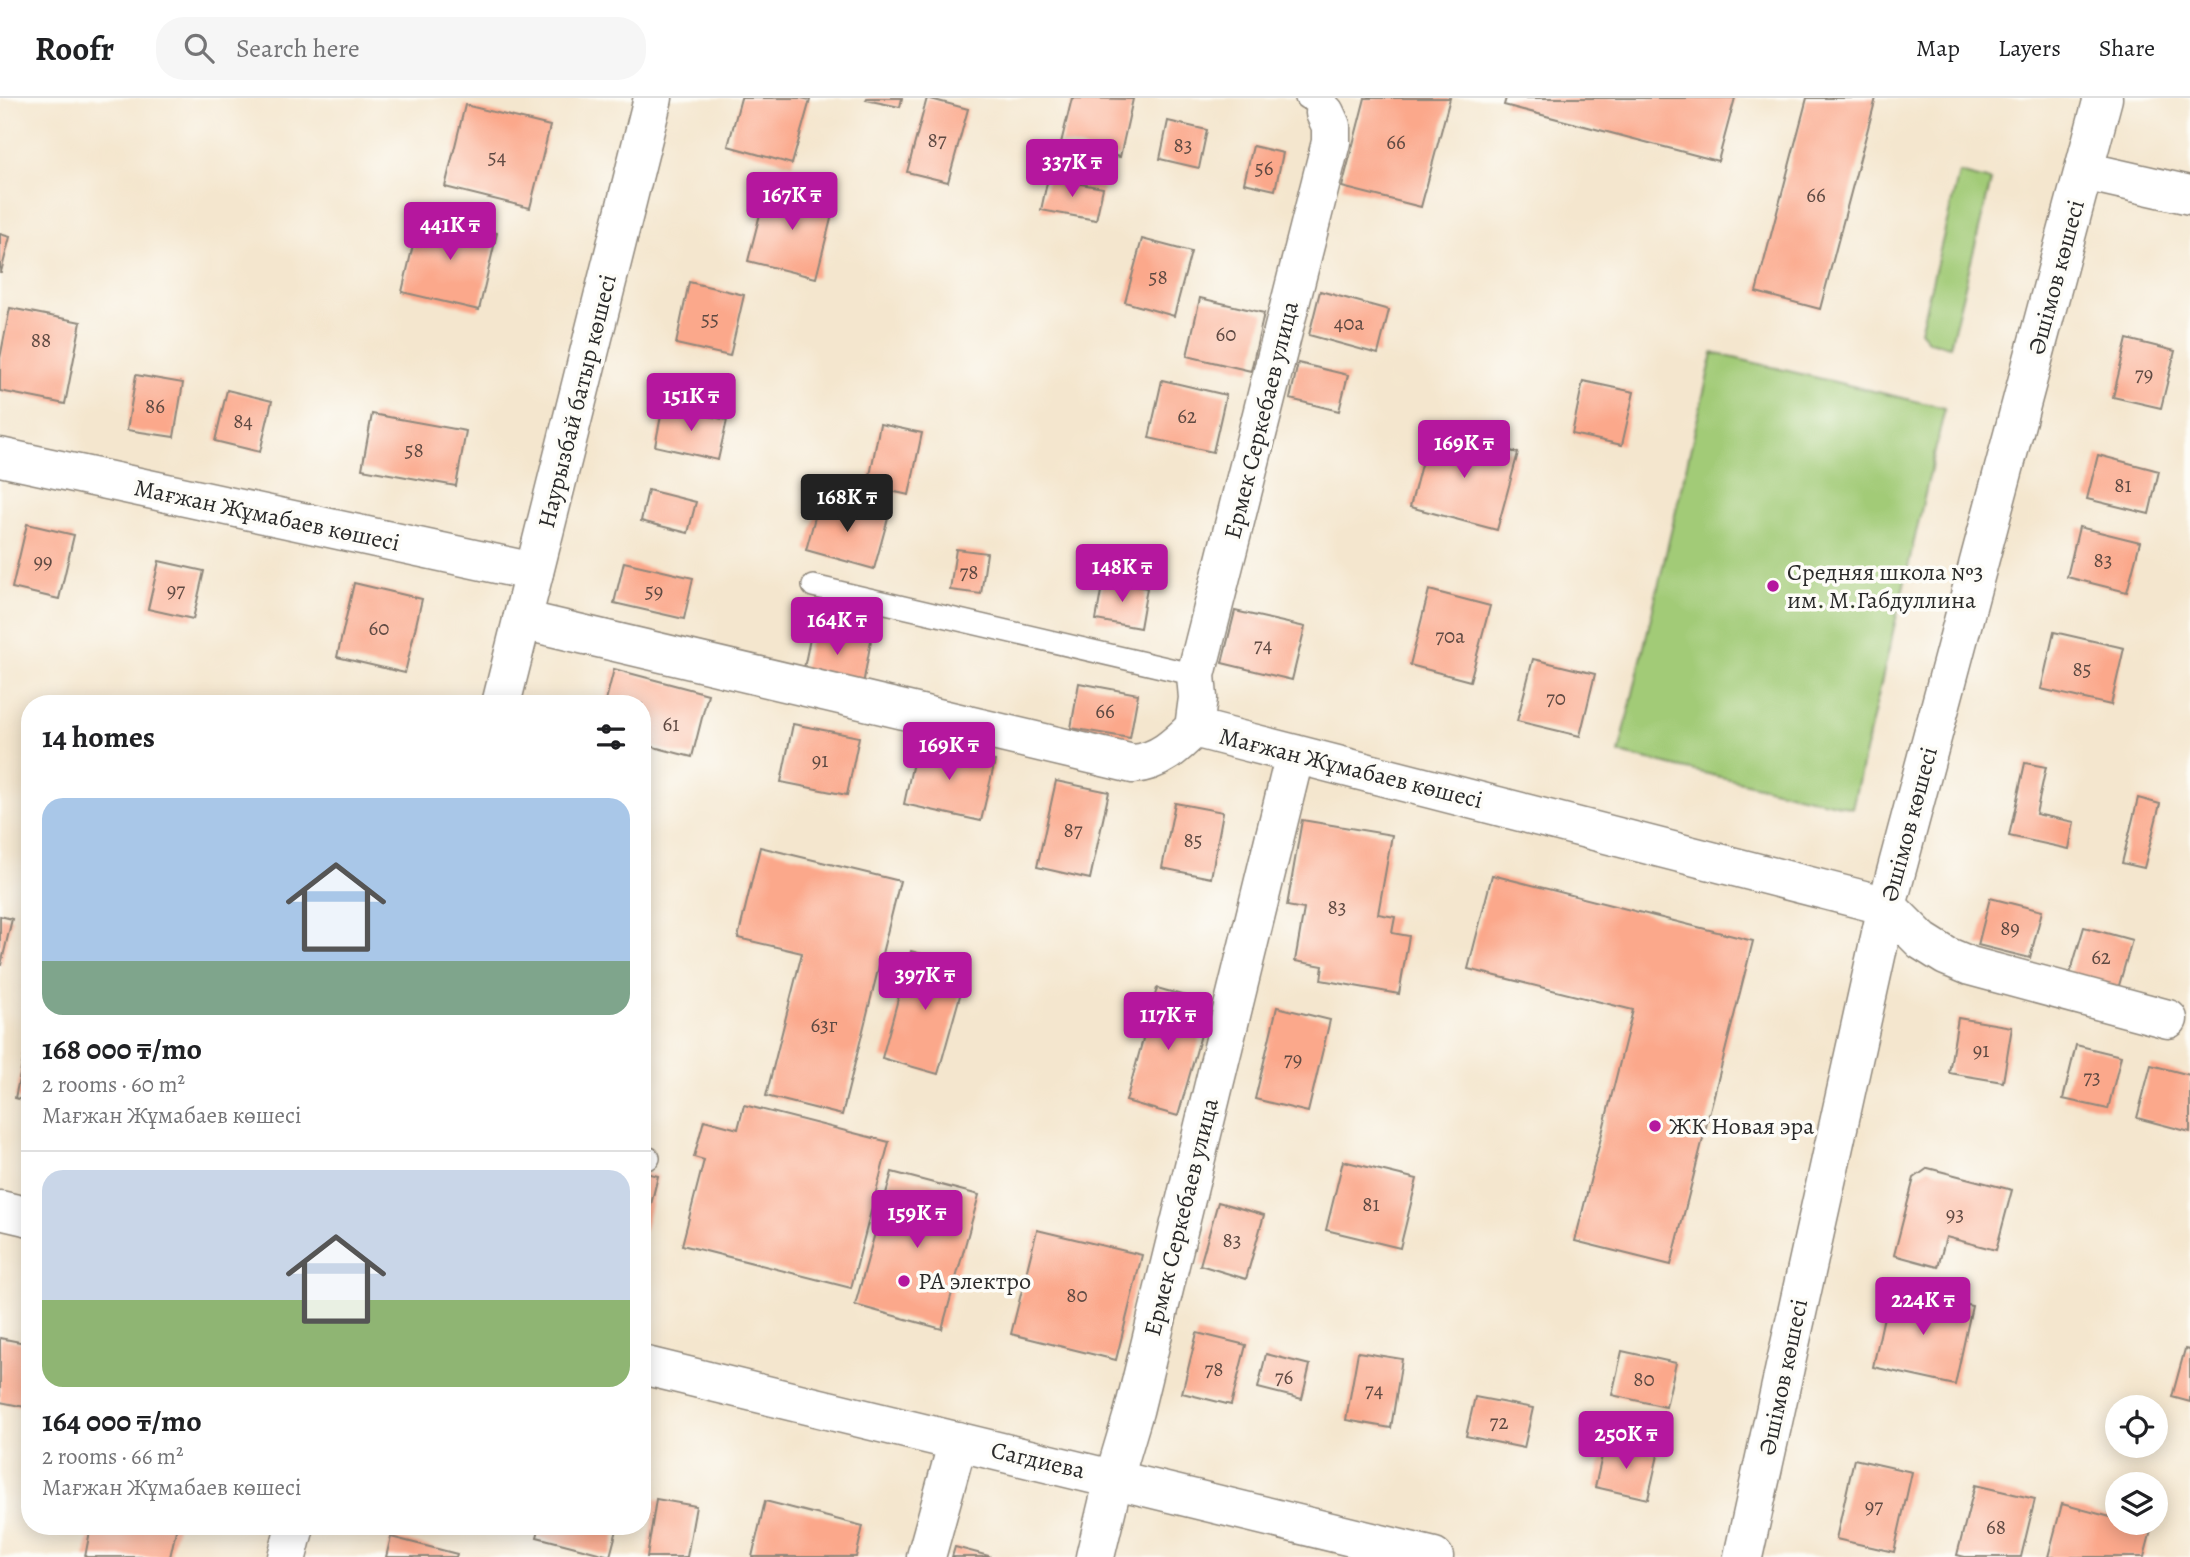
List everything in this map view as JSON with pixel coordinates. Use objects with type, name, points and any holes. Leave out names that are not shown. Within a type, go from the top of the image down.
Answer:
[{"type":"street","name":"Наурызбай батыр көшесі","points":[[503,695],[653,98]]},
{"type":"street","name":"Әшімов көшесі","points":[[1743,1557],[1887,906],[2103,98]]},
{"type":"street","name":"Ермек Серкебаев улица","points":[[1194,729],[1198,698],[1196,675],[1331,142],[1331,126],[1316,105]]},
{"type":"street","points":[[2084,171],[2190,195]]},
{"type":"street","name":"Мағжан Жұмабаев көшесі","points":[[0,457],[534,572]]},
{"type":"street","name":"Мағжан Жұмабаев көшесі","points":[[522,620],[1133,764],[1148,763],[1160,757],[1194,729],[1887,906]]},
{"type":"street","name":"Ермек Серкебаев улица","points":[[1095,1557],[1295,754]]},
{"type":"street","points":[[1887,906],[1922,941],[1946,956],[1970,966],[2179,1017]]},
{"type":"street","points":[[0,1210],[21,1215]]},
{"type":"street","name":"Сагдиева","points":[[651,1367],[1434,1557]]},
{"type":"street","points":[[926,1557],[958,1441]]},
{"type":"street","points":[[287,1557],[293,1535]]},
{"type":"lane","points":[[813,586],[1196,675]]},
{"type":"green space","points":[[1959,173],[1991,181],[1950,346],[1929,341],[1920,331]]},
{"type":"green space","points":[[1713,353],[1945,408],[1852,808],[1619,753]]},
{"type":"building","points":[[741,98],[810,100],[792,164],[728,146]]},
{"type":"building","points":[[902,98],[900,107],[866,100]]},
{"type":"building","points":[[927,98],[968,109],[948,182],[907,172]]},
{"type":"building","points":[[1072,98],[1133,99],[1120,157],[1061,143]]},
{"type":"building","points":[[1365,98],[1450,98],[1421,207],[1342,187]]},
{"type":"building","points":[[1506,98],[1735,98],[1718,161],[1504,105]]},
{"type":"building","points":[[1807,98],[1876,98],[1820,309],[1756,292]]},
{"type":"building","points":[[465,105],[550,126],[530,208],[445,187]]},
{"type":"building","points":[[1168,121],[1207,130],[1199,168],[1160,159]]},
{"type":"building","points":[[1253,146],[1283,153],[1275,190],[1244,183]]},
{"type":"building","points":[[1048,178],[1103,188],[1096,220],[1041,210]]},
{"type":"building","points":[[767,187],[835,203],[816,278],[748,261]]},
{"type":"building","points":[[420,215],[497,233],[479,310],[402,292]]},
{"type":"building","points":[[0,234],[10,237],[1,272],[0,272]]},
{"type":"building","points":[[1142,239],[1191,252],[1174,316],[1125,302]]},
{"type":"building","points":[[689,282],[744,295],[730,356],[676,344]]},
{"type":"building","points":[[1320,291],[1389,310],[1378,354],[1309,335]]},
{"type":"building","points":[[1200,298],[1264,313],[1251,371],[1187,356]]},
{"type":"building","points":[[10,308],[81,322],[65,404],[0,391],[0,358]]},
{"type":"building","points":[[2127,339],[2175,351],[2161,408],[2113,397]]},
{"type":"building","points":[[1298,363],[1348,375],[1339,411],[1290,399]]},
{"type":"building","points":[[136,375],[183,383],[174,437],[127,430]]},
{"type":"building","points":[[1162,380],[1226,395],[1213,452],[1149,438]]},
{"type":"building","points":[[1583,381],[1634,392],[1622,445],[1572,434]]},
{"type":"building","points":[[227,390],[272,401],[260,452],[215,441]]},
{"type":"building","points":[[663,406],[727,420],[718,460],[655,446]]},
{"type":"building","points":[[372,414],[466,431],[456,486],[362,469]]},
{"type":"building","points":[[880,424],[922,433],[909,495],[868,486]]},
{"type":"building","points":[[1430,430],[1518,453],[1497,530],[1410,507]]},
{"type":"building","points":[[2098,455],[2159,471],[2149,514],[2087,499]]},
{"type":"building","points":[[648,490],[696,502],[688,533],[641,521]]},
{"type":"building","points":[[820,499],[888,518],[874,569],[806,550]]},
{"type":"building","points":[[27,524],[74,535],[59,599],[12,588]]},
{"type":"building","points":[[2079,527],[2140,542],[2127,592],[2067,577]]},
{"type":"building","points":[[956,549],[987,553],[981,594],[950,590]]},
{"type":"building","points":[[159,561],[204,571],[193,619],[148,609]]},
{"type":"building","points":[[624,562],[693,578],[684,619],[614,603]]},
{"type":"building","points":[[1103,580],[1147,588],[1140,628],[1096,620]]},
{"type":"building","points":[[354,583],[422,599],[405,673],[337,657]]},
{"type":"building","points":[[1429,590],[1490,606],[1470,681],[1410,665]]},
{"type":"building","points":[[1235,611],[1305,627],[1292,680],[1222,663]]},
{"type":"building","points":[[812,629],[871,640],[863,685],[803,673]]},
{"type":"building","points":[[2054,632],[2124,648],[2111,705],[2041,689]]},
{"type":"building","points":[[1533,659],[1595,674],[1580,736],[1517,721]]},
{"type":"building","points":[[614,669],[708,694],[692,757],[651,746],[651,695],[607,695]]},
{"type":"building","points":[[1079,683],[1138,694],[1130,738],[1071,728]]},
{"type":"building","points":[[793,724],[859,737],[847,795],[781,782]]},
{"type":"building","points":[[917,744],[995,761],[981,821],[904,804]]},
{"type":"building","points":[[2025,763],[2046,767],[2036,814],[2074,822],[2069,849],[2009,836]]},
{"type":"building","points":[[1056,781],[1109,792],[1090,879],[1037,867]]},
{"type":"building","points":[[2138,798],[2160,804],[2144,868],[2122,863]]},
{"type":"building","points":[[1175,803],[1223,812],[1211,878],[1162,868]]},
{"type":"building","points":[[1302,820],[1392,835],[1378,914],[1395,917],[1392,933],[1409,936],[1399,994],[1321,980],[1323,966],[1295,961],[1304,909],[1287,906]]},
{"type":"building","points":[[760,847],[900,881],[842,1115],[766,1096],[802,953],[738,938]]},
{"type":"building","name":"ЖК Новая эра","points":[[1492,875],[1753,941],[1671,1265],[1575,1241],[1633,1010],[1468,969]]},
{"type":"building","points":[[1990,898],[2042,911],[2030,958],[1978,945]]},
{"type":"building","points":[[0,916],[12,919],[1,965],[0,965]]},
{"type":"building","points":[[2084,927],[2132,940],[2118,989],[2070,974]]},
{"type":"building","points":[[911,951],[968,967],[938,1074],[882,1058]]},
{"type":"building","points":[[1157,988],[1210,1003],[1178,1116],[1126,1101]]},
{"type":"building","points":[[1277,1007],[1330,1020],[1308,1112],[1255,1099]]},
{"type":"building","points":[[1958,1018],[2012,1027],[2003,1082],[1949,1073]]},
{"type":"building","points":[[2076,1045],[2121,1056],[2108,1109],[2063,1099]]},
{"type":"building","points":[[2151,1065],[2190,1075],[2190,1132],[2137,1118]]},
{"type":"building","points":[[21,1070],[21,1100],[15,1098]]},
{"type":"building","points":[[744,1105],[889,1142],[851,1288],[682,1245],[704,1160],[694,1157],[704,1120],[738,1129]]},
{"type":"building","points":[[1343,1161],[1417,1179],[1400,1248],[1326,1230]]},
{"type":"building","points":[[1928,1168],[2012,1190],[1996,1250],[1946,1237],[1938,1267],[1894,1255],[1914,1178]]},
{"type":"building","points":[[892,1172],[979,1195],[942,1329],[855,1305]]},
{"type":"building","points":[[651,1174],[658,1176],[651,1204]]},
{"type":"building","points":[[1218,1202],[1264,1215],[1246,1279],[1200,1265]]},
{"type":"building","points":[[1037,1230],[1142,1255],[1116,1360],[1011,1334]]},
{"type":"building","points":[[1890,1289],[1972,1306],[1955,1385],[1873,1367]]},
{"type":"building","points":[[1197,1333],[1246,1345],[1231,1405],[1182,1393]]},
{"type":"building","points":[[0,1338],[21,1342],[21,1406],[0,1402]]},
{"type":"building","points":[[2185,1349],[2190,1350],[2190,1402],[2172,1397]]},
{"type":"building","points":[[1622,1351],[1676,1363],[1666,1407],[1612,1395]]},
{"type":"building","points":[[1358,1352],[1402,1359],[1391,1428],[1346,1420]]},
{"type":"building","points":[[1266,1354],[1310,1365],[1302,1399],[1258,1388]]},
{"type":"building","points":[[1475,1397],[1533,1408],[1524,1448],[1466,1436]]},
{"type":"building","points":[[1605,1443],[1658,1455],[1648,1499],[1595,1487]]},
{"type":"building","points":[[1854,1459],[1912,1472],[1894,1552],[1836,1539]]},
{"type":"building","points":[[1975,1485],[2035,1499],[2021,1557],[1957,1555]]},
{"type":"building","points":[[656,1499],[696,1506],[687,1557],[647,1557]]},
{"type":"building","points":[[765,1501],[863,1526],[856,1557],[752,1557]]},
{"type":"building","points":[[2062,1504],[2105,1516],[2105,1535],[2150,1535],[2144,1557],[2048,1557]]},
{"type":"building","points":[[89,1535],[175,1535],[170,1557],[85,1557]]},
{"type":"building","points":[[538,1535],[616,1535],[610,1556]]},
{"type":"building","points":[[391,1537],[457,1554],[456,1557],[386,1557]]},
{"type":"building","points":[[955,1547],[989,1556],[952,1557]]},
{"type":"place","name":"Средняя школа №3 им. М.Габдуллина","points":[[1773,586]]},
{"type":"place","name":"ЖК Новая эра","points":[[1655,1126]]},
{"type":"place","name":"РА электро","points":[[904,1281]]}]
